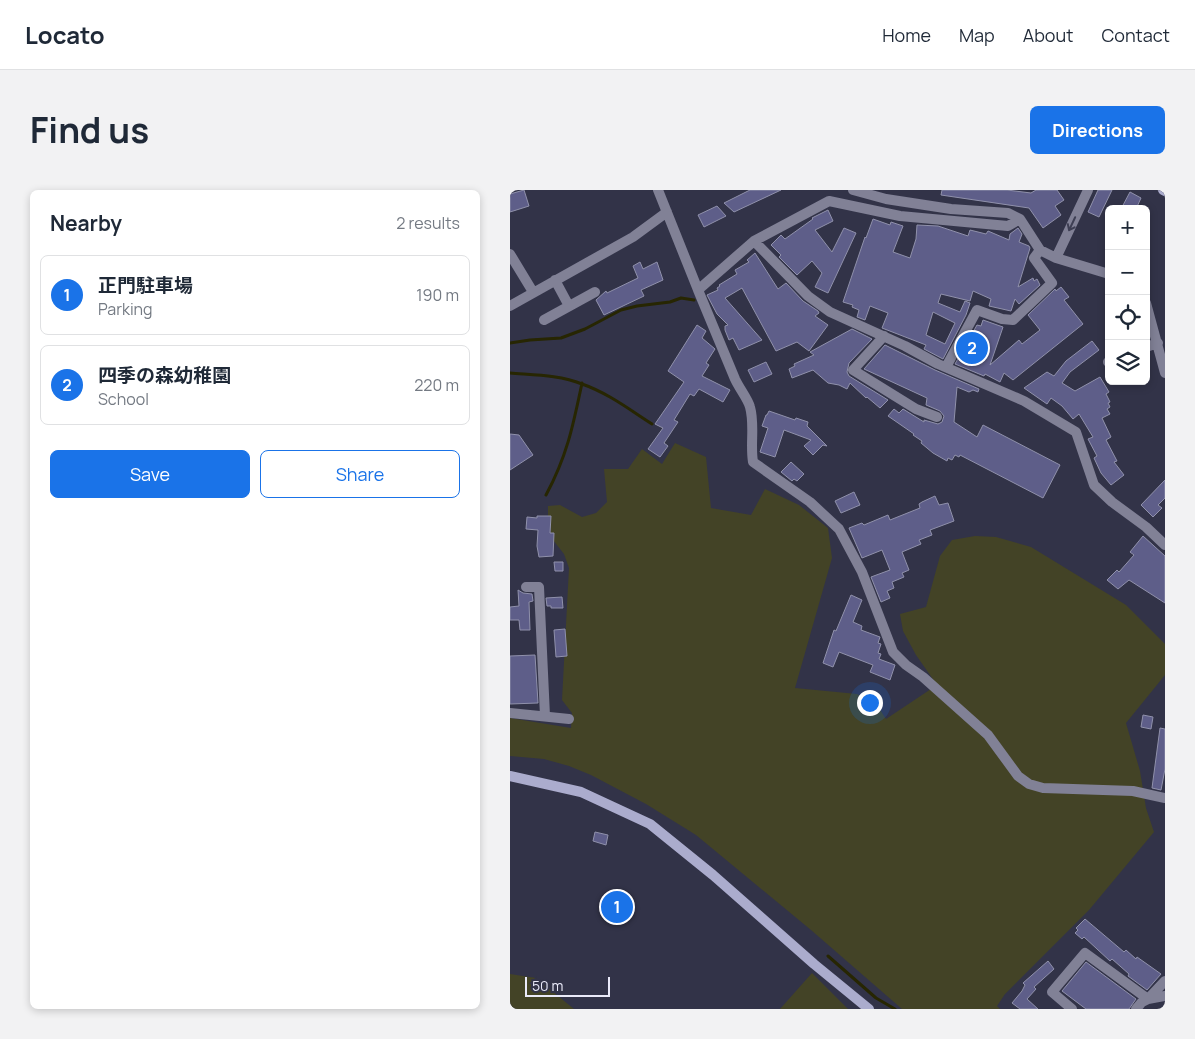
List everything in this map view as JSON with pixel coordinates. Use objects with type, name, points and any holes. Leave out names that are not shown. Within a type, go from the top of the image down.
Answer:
[{"type":"street","points":[[658,190],[740,392],[750,405],[753,462],[810,502],[839,529],[862,572],[893,652],[988,735],[1018,776],[1030,784],[1043,788],[1133,791],[1165,798]]},
{"type":"street","points":[[853,190],[886,199],[951,209],[1008,213],[1020,219],[1040,250],[1056,258],[1105,273]]},
{"type":"street","points":[[1056,258],[1088,190]]},
{"type":"street","points":[[698,290],[754,241],[829,201],[910,217],[1008,226],[1020,219]]},
{"type":"street","points":[[510,306],[633,237],[667,212]]},
{"type":"street","points":[[754,241],[808,296],[830,312],[884,336],[946,368],[1024,402],[1076,432],[1094,485],[1165,545]]},
{"type":"street","points":[[946,368],[977,310],[1002,319],[1013,320],[1052,283],[1034,258],[1040,250]]},
{"type":"street","points":[[510,254],[533,292]]},
{"type":"street","points":[[555,280],[569,306]]},
{"type":"street","points":[[544,320],[595,292]]},
{"type":"street","points":[[1150,317],[1165,373]]},
{"type":"street","points":[[884,336],[853,370],[916,409],[937,417]]},
{"type":"street","points":[[1150,346],[1158,343]]},
{"type":"street","points":[[526,588],[539,587],[545,716]]},
{"type":"street","points":[[510,713],[568,719]]},
{"type":"street","points":[[510,776],[581,792],[650,824],[713,875],[814,964],[870,1009]]},
{"type":"street","points":[[1072,1009],[1052,992],[1085,953],[1148,999]]},
{"type":"street","points":[[1148,999],[1165,981]]},
{"type":"street","points":[[1136,1009],[1142,1002],[1148,999],[1165,996]]},
{"type":"shaded area","points":[[675,443],[706,457],[711,508],[751,515],[765,489],[799,505],[828,528],[832,558],[795,688],[857,694],[875,702],[886,719],[937,685],[916,655],[903,631],[900,614],[926,607],[940,556],[952,540],[975,536],[996,537],[1031,547],[1126,605],[1165,644],[1165,675],[1126,723],[1140,771],[1146,808],[1154,832],[1089,910],[1005,994],[997,1006],[1000,1009],[902,1009],[811,930],[696,835],[646,804],[591,775],[544,759],[510,756],[510,718],[571,728],[572,713],[562,700],[569,568],[564,554],[553,540],[548,521],[548,506],[560,505],[582,517],[596,513],[607,502],[604,469],[628,469],[642,449],[662,464]]},
{"type":"shaded area","points":[[812,973],[848,1009],[780,1009]]},
{"type":"shaded area","points":[[510,974],[536,978],[574,1009],[510,1009]]},
{"type":"building","points":[[524,190],[529,206],[510,212],[510,194]]},
{"type":"building","points":[[750,190],[781,190],[734,212],[724,203]]},
{"type":"building","points":[[942,190],[1007,190],[1031,193],[1036,190],[1057,190],[1064,200],[1055,206],[1061,215],[1043,228],[1029,208],[941,195]]},
{"type":"building","points":[[1098,190],[1112,190],[1099,217],[1088,212]]},
{"type":"building","points":[[1130,192],[1141,198],[1138,205],[1123,205]]},
{"type":"building","points":[[717,206],[726,216],[704,227],[698,215]]},
{"type":"building","points":[[828,210],[833,221],[815,230],[832,252],[844,228],[856,233],[828,293],[815,287],[822,273],[812,261],[797,275],[779,257],[781,255],[771,245],[781,235],[785,239],[812,218]]},
{"type":"building","points":[[873,219],[890,225],[891,222],[903,226],[893,252],[910,258],[916,239],[917,225],[938,226],[968,236],[970,230],[986,234],[988,231],[1009,240],[1010,234],[1018,228],[1022,234],[1019,242],[1030,248],[1018,287],[1033,278],[1034,281],[1037,279],[1040,285],[1019,304],[1015,299],[1011,311],[989,306],[991,299],[973,291],[970,301],[941,294],[938,303],[960,312],[965,301],[970,303],[966,315],[943,359],[924,349],[926,345],[882,328],[888,313],[870,306],[865,320],[857,317],[859,310],[852,307],[853,305],[843,302]],"holes":[[[933,312],[955,323],[945,344],[926,335]]]},
{"type":"building","points":[[755,253],[778,289],[786,283],[803,301],[818,311],[819,313],[815,316],[828,325],[809,351],[797,342],[776,351],[742,288],[725,298],[762,340],[739,350],[733,338],[729,340],[725,330],[725,326],[728,325],[717,314],[707,295],[718,290],[719,285],[737,274],[735,270],[749,262],[747,260]]},
{"type":"building","points":[[640,262],[643,269],[657,262],[663,280],[641,290],[644,296],[604,315],[596,300],[606,291],[607,293],[638,278],[633,266]]},
{"type":"building","points":[[1061,287],[1069,297],[1064,300],[1083,324],[1013,380],[1004,373],[1000,382],[985,374],[984,376],[955,364],[977,325],[981,326],[983,320],[1003,327],[990,365],[1019,340],[1022,344],[1040,330],[1028,315],[1055,289],[1056,291]]},
{"type":"building","points":[[697,325],[706,331],[702,338],[715,349],[706,363],[709,365],[702,376],[730,390],[723,402],[699,389],[694,396],[690,394],[674,420],[678,422],[664,443],[668,446],[660,457],[648,449],[663,428],[655,424],[684,382],[668,371]]},
{"type":"building","points":[[852,329],[872,339],[849,363],[847,372],[849,376],[888,400],[880,408],[850,383],[847,389],[828,383],[813,370],[792,378],[789,369],[795,366],[794,364],[814,355],[810,352]]},
{"type":"building","points":[[1092,341],[1099,350],[1070,372],[1062,383],[1075,391],[1100,377],[1109,392],[1106,394],[1110,402],[1108,403],[1110,407],[1107,409],[1110,414],[1102,418],[1111,437],[1106,440],[1117,461],[1114,462],[1124,475],[1111,485],[1101,473],[1094,458],[1097,456],[1088,439],[1093,437],[1079,414],[1073,419],[1062,406],[1051,398],[1047,404],[1024,388],[1047,372],[1054,376],[1066,361]]},
{"type":"building","points":[[885,345],[979,389],[978,392],[973,390],[969,392],[957,387],[954,422],[977,437],[983,425],[1060,465],[1043,498],[960,455],[959,457],[955,455],[952,460],[948,458],[947,461],[933,453],[914,434],[888,416],[894,409],[899,413],[903,409],[924,422],[924,420],[938,424],[942,422],[944,416],[940,411],[926,405],[927,398],[864,369]]},
{"type":"building","points":[[766,362],[772,374],[754,382],[748,370]]},
{"type":"building","points":[[769,411],[795,420],[796,418],[808,422],[807,426],[827,446],[823,445],[813,455],[804,446],[811,440],[784,430],[775,457],[760,452],[768,428],[762,426]]},
{"type":"building","points":[[510,434],[519,435],[533,455],[510,470]]},
{"type":"building","points":[[791,462],[804,474],[797,481],[794,479],[792,481],[781,472]]},
{"type":"building","points":[[1165,480],[1165,498],[1158,505],[1162,508],[1153,517],[1141,505]]},
{"type":"building","points":[[854,492],[860,505],[841,513],[835,501]]},
{"type":"building","points":[[935,496],[939,505],[948,503],[954,521],[930,530],[932,535],[919,540],[921,544],[902,552],[909,570],[902,573],[904,577],[892,582],[894,588],[887,591],[890,598],[881,602],[871,577],[890,570],[882,550],[862,558],[849,528],[862,523],[864,525],[888,515],[890,520],[920,508],[919,504]]},
{"type":"building","points":[[537,516],[551,516],[550,533],[554,533],[553,556],[539,557],[537,546],[538,530],[526,529],[527,517],[537,518]]},
{"type":"building","points":[[1143,536],[1165,556],[1165,603],[1129,580],[1118,589],[1107,580],[1117,570],[1119,572],[1134,555],[1130,552]]},
{"type":"building","points":[[554,562],[563,562],[563,571],[555,571]]},
{"type":"building","points":[[518,590],[523,593],[532,594],[533,601],[529,602],[530,630],[520,630],[519,620],[510,620],[510,607],[519,606]]},
{"type":"building","points":[[851,595],[862,600],[853,622],[862,626],[861,630],[880,637],[878,643],[881,644],[878,653],[881,654],[879,659],[895,665],[890,680],[870,672],[873,665],[839,652],[833,667],[823,663],[834,630],[836,631]]},
{"type":"building","points":[[562,597],[563,608],[547,606],[546,598]]},
{"type":"building","points":[[565,629],[567,656],[556,657],[554,630]]},
{"type":"building","points":[[535,655],[538,703],[510,704],[510,656]]},
{"type":"building","points":[[1143,715],[1153,717],[1151,729],[1141,727]]},
{"type":"building","points":[[1160,728],[1165,729],[1165,769],[1161,790],[1152,788]]},
{"type":"building","points":[[595,832],[608,835],[606,845],[593,841]]},
{"type":"building","points":[[1085,919],[1124,952],[1126,950],[1136,959],[1137,957],[1161,974],[1147,990],[1128,976],[1129,974],[1112,959],[1110,961],[1084,937],[1082,939],[1075,933],[1078,930],[1076,928]]},
{"type":"building","points":[[1048,961],[1054,969],[1034,987],[1036,989],[1027,999],[1038,1009],[1020,1009],[1012,1003],[1022,991],[1025,985],[1023,983]]},
{"type":"building","points":[[1086,962],[1136,999],[1129,1009],[1086,1009],[1062,991]]},
{"type":"waterway","points":[[510,343],[561,338],[585,329],[621,310],[637,306],[670,302],[681,298],[694,300]]},
{"type":"waterway","points":[[510,373],[556,377],[574,381],[610,397],[652,424]]},
{"type":"waterway","points":[[546,495],[564,454],[582,383]]},
{"type":"waterway","points":[[828,956],[876,998],[895,1009]]},
{"type":"place","name":"四季の森幼稚園","points":[[972,348]]},
{"type":"place","name":"正門駐車場","points":[[617,907]]}]
